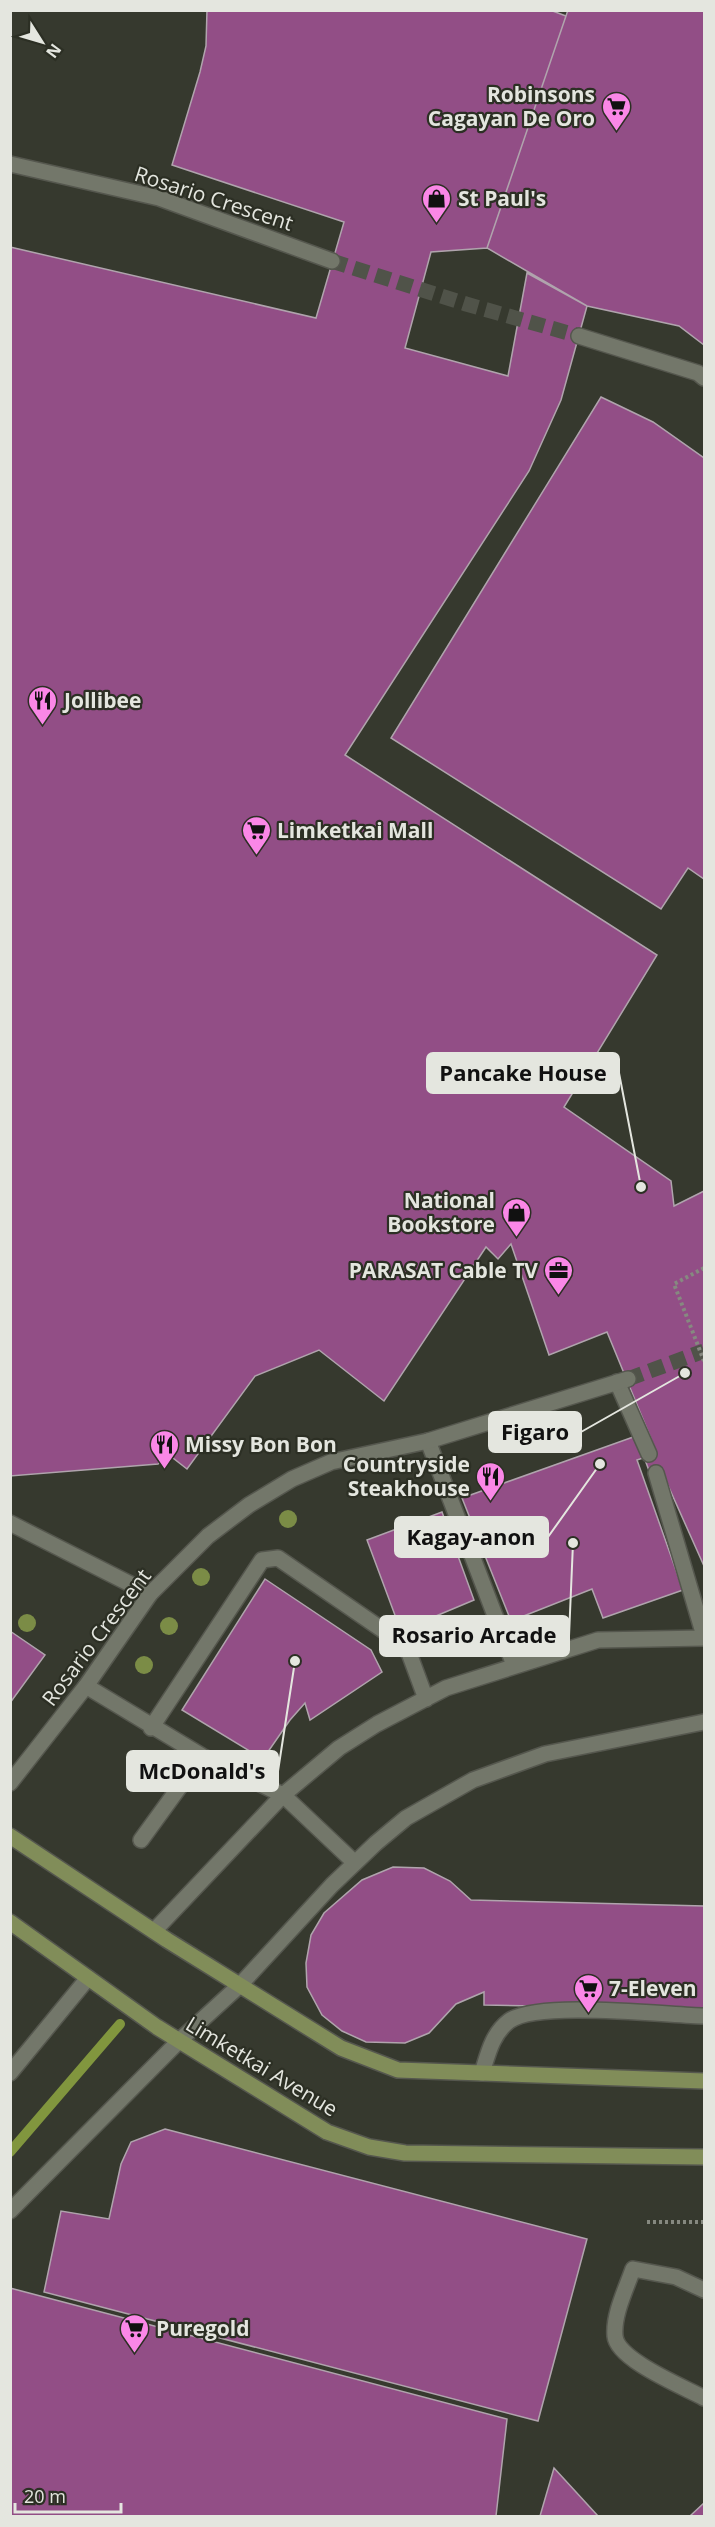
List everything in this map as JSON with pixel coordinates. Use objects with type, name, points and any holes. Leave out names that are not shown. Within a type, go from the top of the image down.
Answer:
[{"type":"street","name":"Rosario Crescent","points":[[10,164],[159,198],[332,261]]},
{"type":"street","points":[[579,336],[698,373],[705,378]]},
{"type":"street","name":"Rosario Crescent","points":[[10,1783],[86,1686],[150,1594],[208,1536],[292,1479],[331,1462],[428,1441],[622,1381],[649,1454]]},
{"type":"street","points":[[428,1441],[514,1665]]},
{"type":"street","points":[[154,1931],[284,1795],[339,1748],[446,1688],[598,1640],[705,1637],[656,1473]]},
{"type":"street","points":[[10,1524],[150,1594]]},
{"type":"street","points":[[151,1728],[262,1560],[278,1558],[390,1635],[409,1653],[426,1699]]},
{"type":"street","points":[[86,1686],[151,1728],[202,1756],[284,1795],[355,1863]]},
{"type":"street","points":[[10,2211],[180,2040],[240,1985],[355,1863],[406,1818],[473,1780],[545,1754],[705,1722]]},
{"type":"street","points":[[141,1840],[202,1756]]},
{"type":"street","points":[[10,1836],[240,1985],[341,2048],[366,2059],[398,2070],[705,2081]]},
{"type":"street","name":"Limketkai Avenue","points":[[10,1922],[157,2027],[327,2132],[369,2147],[405,2153],[705,2157]]},
{"type":"street","points":[[10,2073],[88,1978]]},
{"type":"street","points":[[483,2073],[492,2040],[509,2021],[529,2012],[559,2010],[705,2016]]},
{"type":"street","points":[[705,2290],[676,2277],[633,2269],[616,2322],[615,2338],[627,2357],[705,2398]]},
{"type":"path","points":[[705,1268],[674,1284],[705,1361]]},
{"type":"path","points":[[646,2222],[705,2222]]},
{"type":"building","name":"Limketkai Mall","points":[[207,10],[550,10],[566,16],[487,248],[431,252],[405,348],[508,376],[527,273],[587,306],[561,400],[529,471],[345,755],[657,955],[564,1107],[671,1181],[674,1206],[704,1191],[704,1566],[662,1472],[651,1476],[644,1457],[656,1451],[607,1332],[549,1355],[511,1244],[498,1259],[486,1247],[384,1401],[319,1350],[255,1376],[187,1469],[169,1455],[158,1464],[10,1476],[10,247],[316,318],[344,222],[172,165],[206,46]]},
{"type":"building","name":"Robinsons Cagayan De Oro","points":[[568,10],[704,10],[704,345],[679,326],[587,306],[487,248]]},
{"type":"building","points":[[601,397],[653,422],[704,458],[704,879],[688,868],[661,909],[391,738]]},
{"type":"building","points":[[636,1436],[643,1458],[637,1460],[683,1590],[603,1618],[592,1589],[511,1621],[462,1498]]},
{"type":"building","points":[[442,1512],[474,1600],[405,1629],[403,1624],[399,1626],[367,1540]]},
{"type":"building","points":[[265,1579],[371,1650],[382,1672],[310,1720],[305,1703],[290,1720],[263,1759],[182,1710]]},
{"type":"building","points":[[10,1631],[45,1655],[10,1703]]},
{"type":"building","points":[[393,1867],[424,1868],[450,1881],[471,1900],[704,1906],[704,2009],[484,2005],[484,1992],[456,2004],[429,2033],[405,2043],[366,2042],[342,2031],[322,2015],[307,1987],[306,1963],[311,1935],[324,1913],[362,1880]]},
{"type":"building","points":[[165,2129],[587,2239],[538,2421],[44,2292],[61,2211],[109,2219],[121,2164],[131,2142]]},
{"type":"building","name":"Puregold","points":[[10,2288],[507,2419],[496,2516],[10,2516]]},
{"type":"building","points":[[554,2468],[598,2516],[540,2516]]},
{"type":"building","points":[[704,2503],[704,2516],[690,2516]]},
{"type":"waterway","points":[[10,2152],[120,2024]]},
{"type":"tunnel","points":[[332,261],[466,304],[579,336]]},
{"type":"tunnel","points":[[628,1379],[704,1351]]},
{"type":"place","name":"Robinsons Cagayan De Oro","points":[[616,132]]},
{"type":"place","name":"St Paul's","points":[[437,224]]},
{"type":"place","name":"Jollibee","points":[[43,726]]},
{"type":"place","name":"Limketkai Mall","points":[[256,856]]},
{"type":"place","name":"Pancake House","points":[[641,1187]]},
{"type":"place","name":"National Bookstore","points":[[516,1238]]},
{"type":"place","name":"PARASAT Cable TV","points":[[559,1296]]},
{"type":"place","name":"Figaro","points":[[685,1373]]},
{"type":"place","name":"Kagay-anon","points":[[600,1464]]},
{"type":"place","name":"Missy Bon Bon","points":[[164,1470]]},
{"type":"place","name":"Countryside Steakhouse","points":[[491,1502]]},
{"type":"place","name":"Rosario Arcade","points":[[573,1543]]},
{"type":"place","name":"McDonald's","points":[[295,1661]]},
{"type":"place","name":"7-Eleven","points":[[588,2014]]},
{"type":"place","name":"Puregold","points":[[135,2354]]}]
